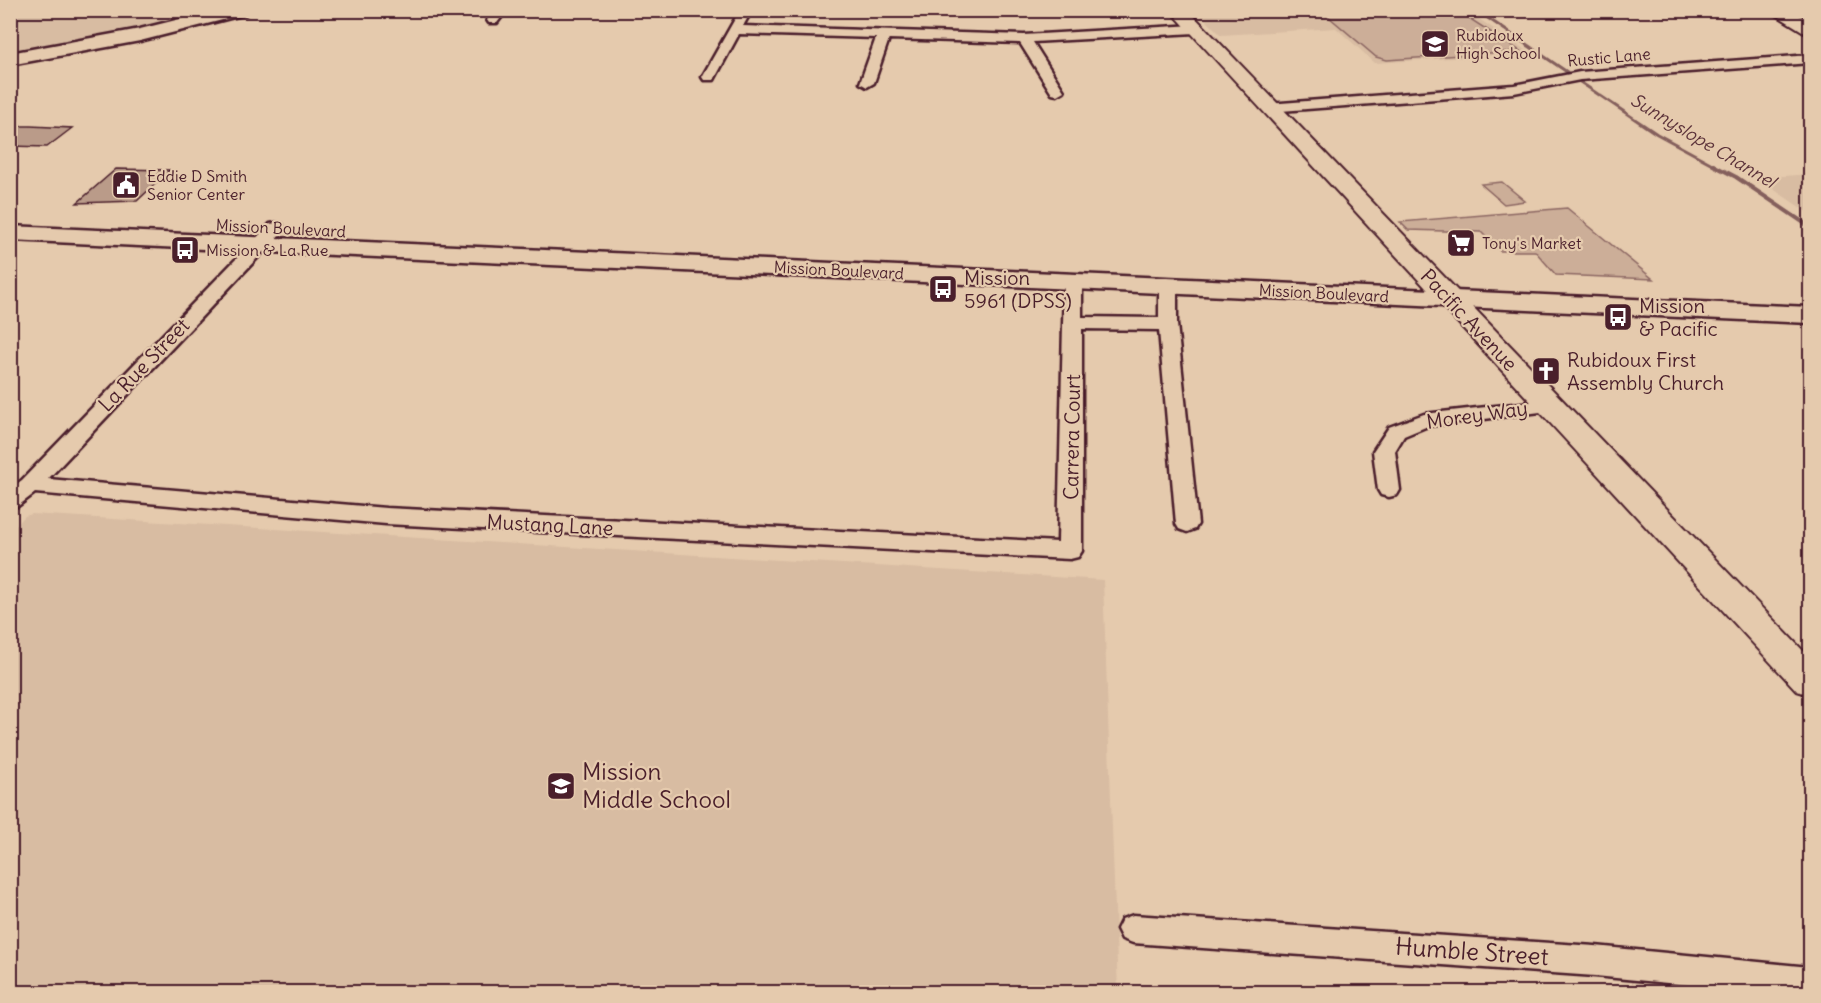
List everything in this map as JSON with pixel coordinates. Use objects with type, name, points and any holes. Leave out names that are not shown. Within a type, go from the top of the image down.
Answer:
[{"type":"main road","points":[[10,59],[140,35],[240,10]]},
{"type":"main road","name":"Mission Boulevard","points":[[10,214],[268,236],[1073,281],[1168,285],[1810,296]]},
{"type":"main road","name":"Mission Boulevard","points":[[10,233],[268,236],[1439,289],[1810,315]]},
{"type":"street","points":[[709,77],[746,10]]},
{"type":"street","name":"Pacific Avenue","points":[[1178,10],[1810,681]]},
{"type":"street","points":[[1776,10],[1810,28]]},
{"type":"street","points":[[736,30],[1024,39],[1195,29]]},
{"type":"street","points":[[867,83],[884,33]]},
{"type":"street","points":[[1024,39],[1057,91]]},
{"type":"street","name":"Rustic Lane","points":[[1268,108],[1514,89],[1580,76],[1810,59]]},
{"type":"street","name":"La Rue Street","points":[[10,501],[30,485],[268,236]]},
{"type":"street","name":"Carrera Court","points":[[1071,550],[1073,281]]},
{"type":"street","points":[[1168,285],[1168,324],[1187,524]]},
{"type":"street","points":[[1073,323],[1168,324]]},
{"type":"street","name":"Morey Way","points":[[1389,490],[1384,451],[1396,432],[1424,420],[1549,406]]},
{"type":"street","name":"Mustang Lane","points":[[30,485],[386,516],[1071,550]]},
{"type":"street","name":"Humble Street","points":[[1133,928],[1595,961],[1810,982]]},
{"type":"shaded area","points":[[11,11],[217,11],[11,53]]},
{"type":"shaded area","name":"Rubidoux High School","points":[[1197,11],[1467,11],[1530,53],[1375,63],[1336,28],[1221,35]]},
{"type":"shaded area","name":"Rubidoux High School","points":[[1322,11],[1458,11],[1520,51],[1387,60],[1376,57]]},
{"type":"shaded area","points":[[1810,174],[1810,214],[1757,178]]},
{"type":"shaded area","points":[[1502,182],[1525,201],[1504,204],[1481,184]]},
{"type":"shaded area","points":[[1567,208],[1653,279],[1556,275],[1535,251],[1500,251],[1481,232],[1408,230],[1400,222]]},
{"type":"shaded area","name":"Mission Middle School","points":[[32,514],[1103,580],[1118,992],[11,992],[10,532],[25,516]]},
{"type":"building","points":[[10,126],[72,128],[47,147],[10,146]]},
{"type":"building","name":"Eddie D Smith Senior Center","points":[[116,169],[170,170],[137,201],[77,203]]},
{"type":"waterway","name":"Sunnyslope Channel","points":[[1476,10],[1567,72]]},
{"type":"waterway","points":[[1505,10],[1541,10]]},
{"type":"waterway","name":"Sunnyslope Channel","points":[[1580,82],[1657,134],[1716,166]]},
{"type":"waterway","name":"Sunnyslope Channel","points":[[1713,165],[1736,177],[1810,227]]},
{"type":"place","name":"Rubidoux High School","points":[[1435,44]]},
{"type":"place","name":"Eddie D Smith Senior Center","points":[[126,185]]},
{"type":"place","name":"Tony's Market","points":[[1461,243]]},
{"type":"place","name":"Mission & La Rue","points":[[185,250]]},
{"type":"place","name":"Mission 5961 (DPSS)","points":[[943,289]]},
{"type":"place","name":"Mission & Pacific","points":[[1618,317]]},
{"type":"place","name":"Rubidoux First Assembly Church","points":[[1546,371]]},
{"type":"place","name":"Mission Middle School","points":[[561,786]]}]
